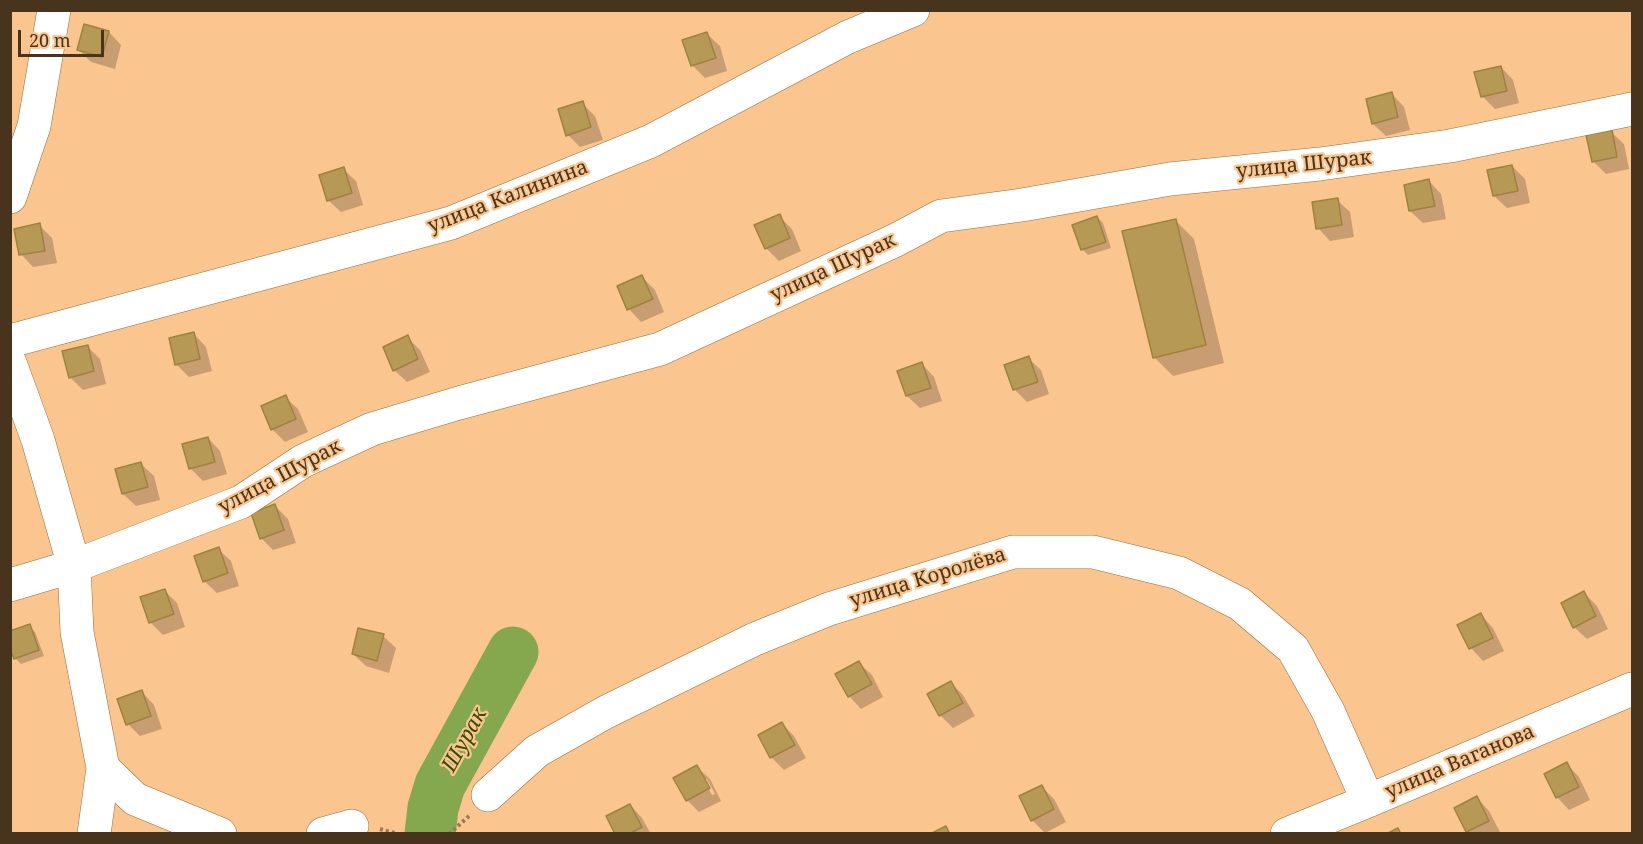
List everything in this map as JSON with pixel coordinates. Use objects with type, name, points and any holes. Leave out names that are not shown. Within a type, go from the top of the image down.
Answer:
[{"type":"street","points":[[10,197],[34,126],[54,10]]},
{"type":"street","name":"улица Калинина","points":[[10,341],[451,223],[651,141],[848,37],[914,10]]},
{"type":"street","name":"улица Шурак","points":[[10,585],[74,566],[241,502],[303,461],[372,429],[660,349],[896,240],[941,216],[1022,205],[1170,179],[1320,165],[1450,146],[1632,109]]},
{"type":"street","points":[[10,363],[39,440],[74,566],[77,632],[103,768],[94,834]]},
{"type":"street","name":"улица Королёва","points":[[488,795],[537,751],[606,712],[755,639],[829,609],[1013,552],[1093,552],[1179,573],[1240,604],[1293,649],[1328,711],[1368,801]]},
{"type":"street","name":"улица Ваганова","points":[[1287,834],[1632,689]]},
{"type":"street","points":[[103,768],[135,800],[219,834]]},
{"type":"building","points":[[84,24],[109,31],[102,57],[77,50]]},
{"type":"building","points":[[707,32],[716,58],[691,66],[682,40]]},
{"type":"building","points":[[1501,66],[1507,91],[1481,97],[1474,72]]},
{"type":"building","points":[[1392,92],[1398,117],[1372,124],[1366,99]]},
{"type":"building","points":[[583,101],[591,127],[566,136],[558,109]]},
{"type":"building","points":[[1612,130],[1617,157],[1592,162],[1586,135]]},
{"type":"building","points":[[1512,165],[1518,191],[1493,196],[1487,170]]},
{"type":"building","points":[[344,167],[352,193],[327,201],[319,175]]},
{"type":"building","points":[[1429,179],[1435,206],[1409,211],[1404,185]]},
{"type":"building","points":[[1338,198],[1342,225],[1316,229],[1312,202]]},
{"type":"building","points":[[780,214],[790,238],[765,249],[754,225]]},
{"type":"building","points":[[1097,216],[1106,242],[1081,250],[1072,225]]},
{"type":"building","points":[[1176,219],[1206,345],[1153,358],[1122,231]]},
{"type":"building","points":[[40,223],[45,251],[19,255],[14,229]]},
{"type":"building","points":[[642,275],[653,299],[627,310],[617,286]]},
{"type":"building","points":[[194,332],[200,359],[175,365],[169,338]]},
{"type":"building","points":[[408,335],[418,359],[393,371],[383,347]]},
{"type":"building","points":[[88,345],[94,371],[69,378],[62,351]]},
{"type":"building","points":[[1029,356],[1038,382],[1013,390],[1004,365]]},
{"type":"building","points":[[922,362],[931,388],[906,396],[897,371]]},
{"type":"building","points":[[286,395],[296,419],[271,430],[261,406]]},
{"type":"building","points":[[208,437],[215,462],[189,469],[182,444]]},
{"type":"building","points":[[141,462],[148,487],[122,494],[115,469]]},
{"type":"building","points":[[275,504],[284,530],[260,539],[251,513]]},
{"type":"building","points":[[219,547],[228,573],[203,582],[194,556]]},
{"type":"building","points":[[165,589],[174,614],[149,623],[140,597]]},
{"type":"building","points":[[1584,591],[1596,616],[1573,628],[1561,603]]},
{"type":"building","points":[[1481,613],[1493,638],[1469,649],[1457,625]]},
{"type":"building","points":[[30,624],[39,650],[14,659],[10,649],[10,631]]},
{"type":"building","points":[[358,628],[384,634],[377,661],[352,654]]},
{"type":"building","points":[[859,661],[872,684],[848,697],[835,674]]},
{"type":"building","points":[[951,681],[963,703],[939,716],[927,694]]},
{"type":"building","points":[[142,690],[151,716],[126,725],[117,699]]},
{"type":"building","points":[[782,722],[795,745],[770,758],[758,735]]},
{"type":"building","points":[[1567,762],[1579,787],[1556,798],[1544,774]]},
{"type":"building","points":[[697,765],[710,788],[686,801],[673,778]]},
{"type":"building","points":[[1042,785],[1054,809],[1031,821],[1019,796]]},
{"type":"building","points":[[1477,796],[1489,821],[1466,832],[1454,808]]},
{"type":"building","points":[[630,804],[642,827],[629,834],[615,834],[606,816]]},
{"type":"building","points":[[946,826],[950,834],[930,834]]},
{"type":"building","points":[[1398,828],[1401,834],[1386,834]]},
{"type":"waterway","name":"Шурак","points":[[430,834],[433,808],[440,785],[513,652]]}]
